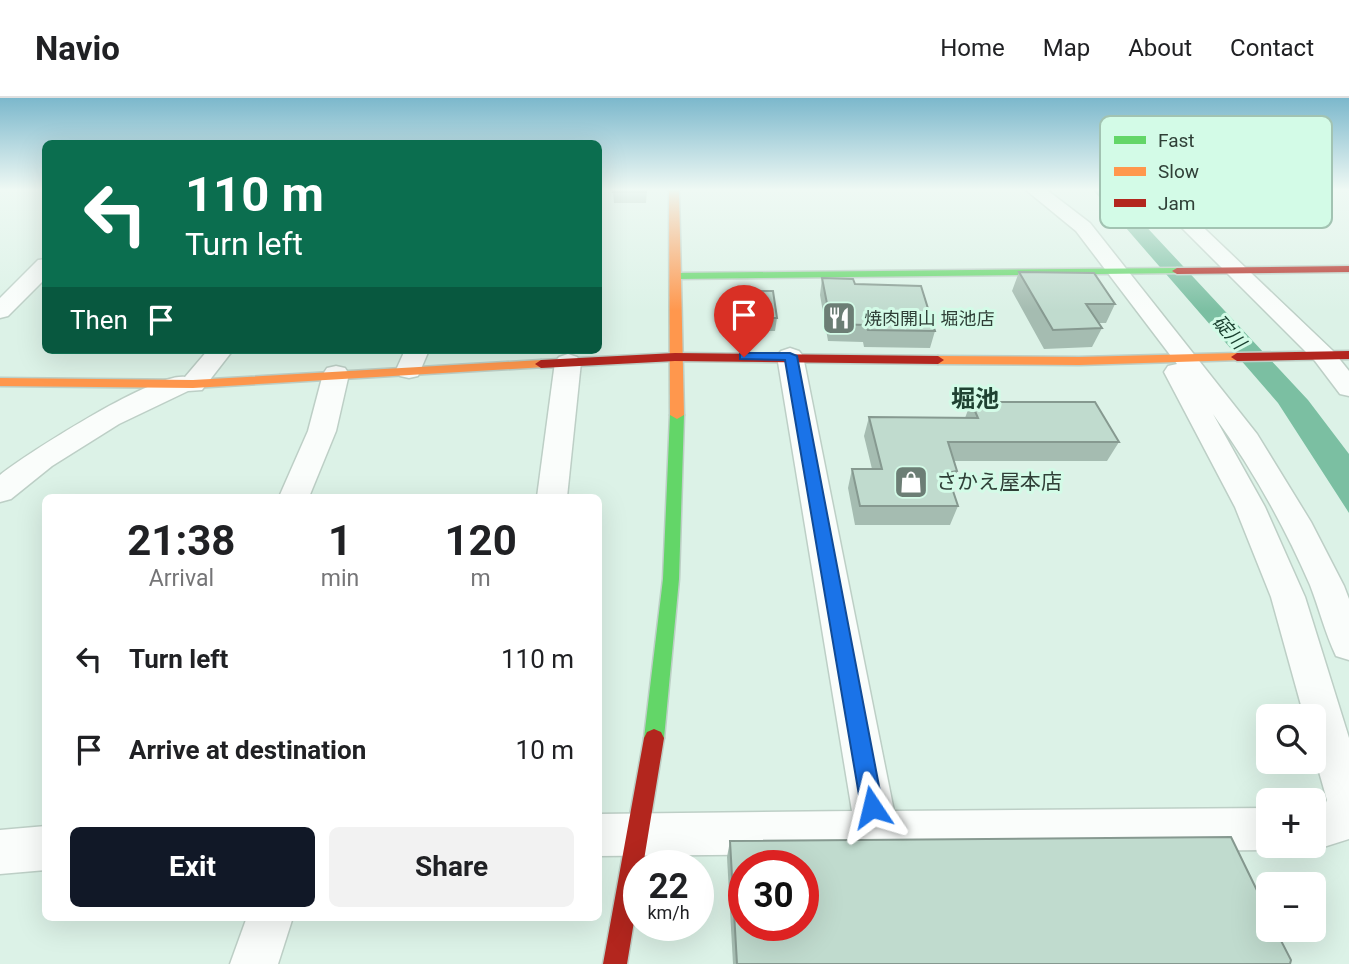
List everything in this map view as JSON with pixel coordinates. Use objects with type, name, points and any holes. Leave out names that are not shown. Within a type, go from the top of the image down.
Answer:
[{"type":"street","points":[[615,964],[619,835],[667,635],[676,505],[675,230]]},
{"type":"street","points":[[1086,230],[1120,271],[1183,359],[1247,441],[1300,530],[1327,586],[1349,645]]},
{"type":"street","points":[[1192,230],[1230,270],[1335,357],[1349,388]]},
{"type":"street","points":[[0,311],[42,269]]},
{"type":"street","points":[[676,276],[1349,269]]},
{"type":"street","points":[[0,491],[56,450],[147,398],[187,384],[217,354]]},
{"type":"street","points":[[0,382],[187,384],[336,374],[413,360],[568,362],[675,357],[790,356],[992,362],[1335,357]]},
{"type":"street","points":[[790,356],[877,833]]},
{"type":"street","points":[[1183,359],[1288,597],[1349,804],[1338,822],[1326,826]]},
{"type":"street","points":[[552,494],[568,362]]},
{"type":"street","points":[[295,494],[322,431],[336,374]]},
{"type":"street","points":[[619,835],[1256,829]]},
{"type":"street","points":[[0,852],[42,848]]},
{"type":"street","points":[[254,964],[269,921]]},
{"type":"water","name":"碇川","points":[[1128,230],[1150,230],[1308,400],[1349,454],[1349,513],[1278,403]]},
{"type":"building","points":[[1019,272],[1094,273],[1115,304],[1086,304],[1102,328],[1053,330]]},
{"type":"building","points":[[822,278],[853,279],[855,284],[921,286],[935,331],[868,330],[866,325],[831,324]]},
{"type":"building","points":[[748,291],[773,291],[777,318],[750,318]]},
{"type":"building","points":[[971,402],[1095,402],[1119,442],[948,442],[957,471],[947,473],[958,506],[860,506],[852,469],[882,469],[869,417],[978,418]]},
{"type":"building","points":[[1231,837],[1256,888],[1256,942],[1282,942],[1291,960],[1290,964],[737,964],[736,941],[819,941],[819,850],[731,850],[730,841]]},
{"type":"traffic: fast","points":[[676,276],[1177,271]]},
{"type":"traffic: fast","points":[[654,738],[671,579],[677,415]]},
{"type":"traffic: slow","points":[[675,230],[677,415]]},
{"type":"traffic: slow","points":[[938,360],[1079,361],[1237,357]]},
{"type":"traffic: slow","points":[[0,382],[193,384],[541,364]]},
{"type":"traffic: jam","points":[[1177,271],[1349,269]]},
{"type":"traffic: jam","points":[[1237,357],[1349,355]]},
{"type":"traffic: jam","points":[[541,364],[675,357],[938,360]]},
{"type":"traffic: jam","points":[[615,964],[654,738]]},
{"type":"place","name":"焼肉開山 堀池店","points":[[839,318]]},
{"type":"place","name":"さかえ屋本店","points":[[911,482]]},
{"type":"district","name":"堀池","points":[[975,399]]},
{"type":"route","points":[[744,357],[790,356],[872,807]]}]
